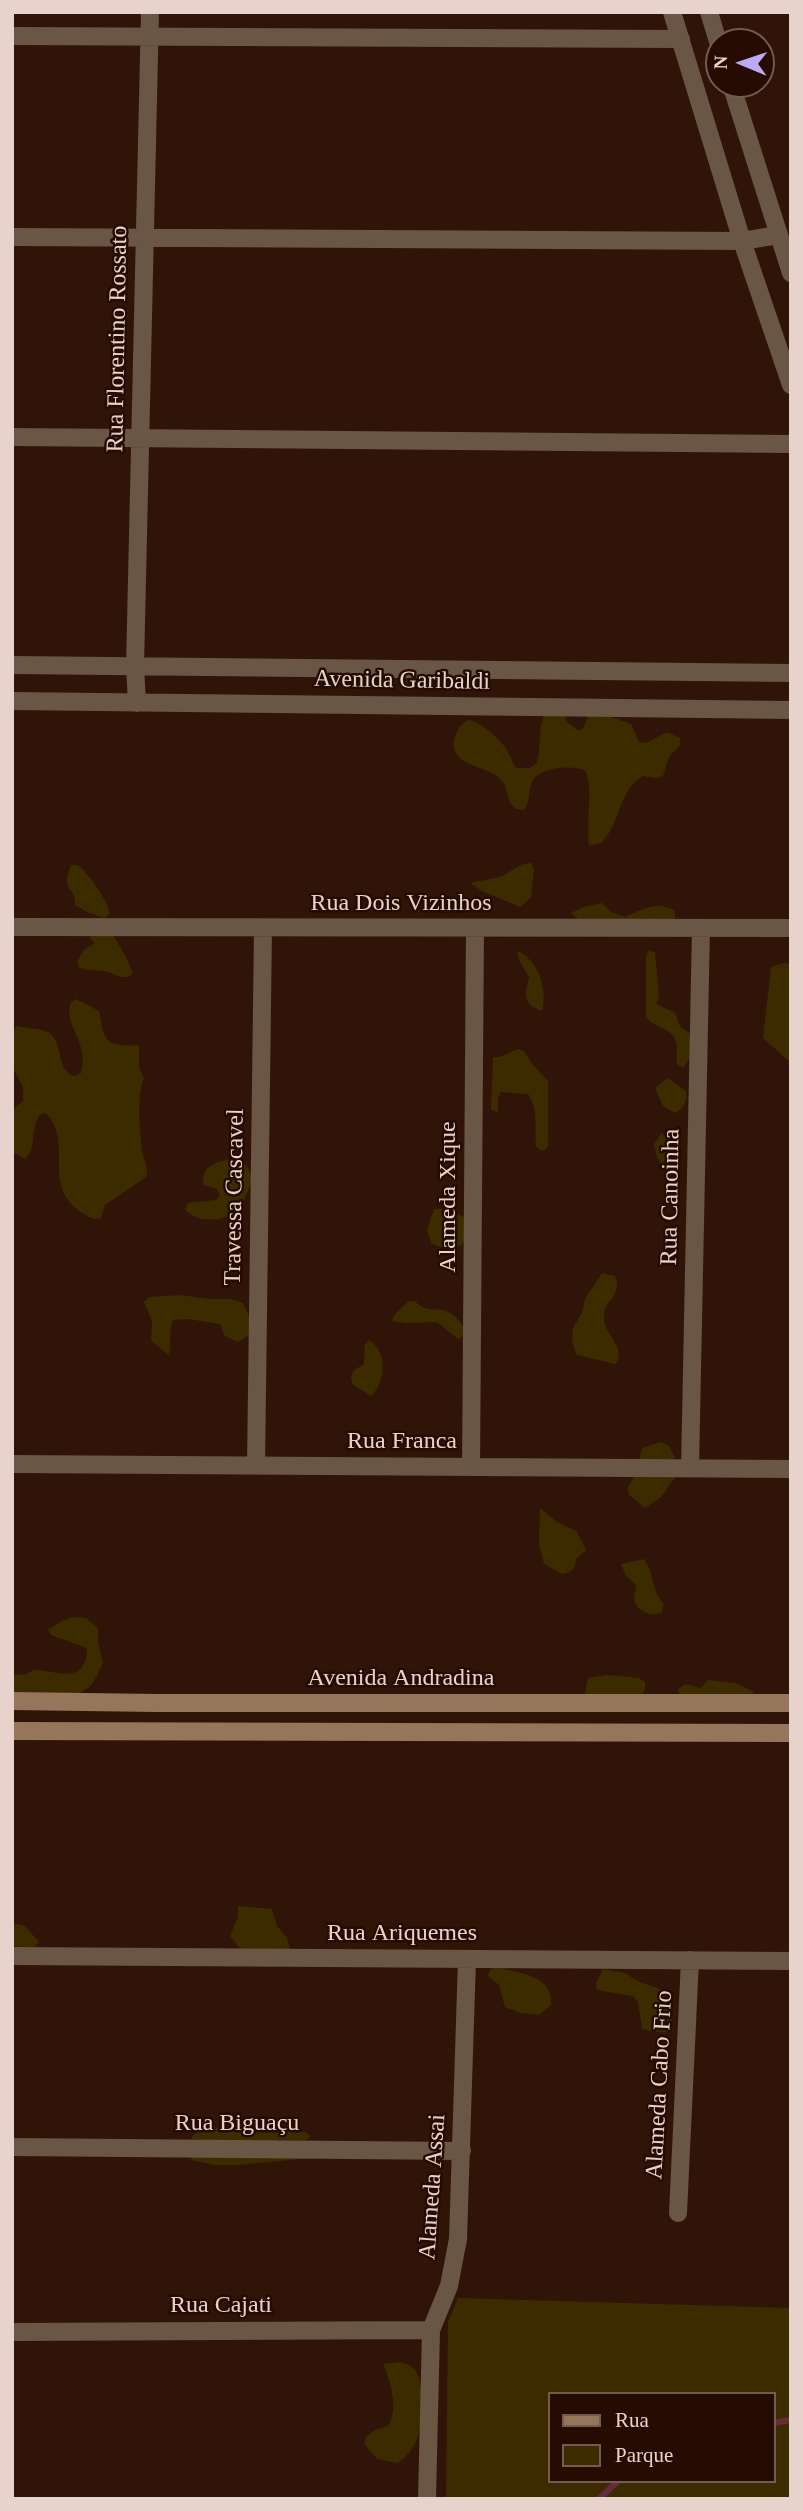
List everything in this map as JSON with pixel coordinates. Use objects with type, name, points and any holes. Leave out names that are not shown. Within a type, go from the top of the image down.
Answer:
[{"type":"main road","name":"Avenida Andradina","points":[[12,1701],[791,1703]]},
{"type":"main road","points":[[157,1703],[158,1730]]},
{"type":"main road","points":[[12,1731],[791,1733]]},
{"type":"street","name":"Rua Florentino Rossato","points":[[137,703],[135,666],[150,12]]},
{"type":"street","points":[[673,12],[742,241],[791,385]]},
{"type":"street","points":[[12,37],[681,39]]},
{"type":"street","points":[[735,98],[791,273]]},
{"type":"street","points":[[12,237],[742,241],[778,235]]},
{"type":"street","points":[[12,437],[791,444]]},
{"type":"street","name":"Avenida Garibaldi","points":[[12,665],[791,673]]},
{"type":"street","name":"Avenida Garibaldi","points":[[12,701],[791,710]]},
{"type":"street","name":"Rua Dois Vizinhos","points":[[12,927],[791,928]]},
{"type":"street","name":"Alameda Xique","points":[[471,1466],[475,928]]},
{"type":"street","name":"Rua Canoinha","points":[[690,1468],[701,928]]},
{"type":"street","name":"Travessa Cascavel","points":[[256,1466],[263,929]]},
{"type":"street","name":"Rua Franca","points":[[12,1464],[791,1469]]},
{"type":"street","name":"Rua Ariquemes","points":[[12,1956],[791,1961]]},
{"type":"street","name":"Alameda Assai","points":[[427,2499],[431,2330],[449,2286],[458,2239],[467,1959]]},
{"type":"street","name":"Alameda Cabo Frio","points":[[678,2213],[690,1960]]},
{"type":"street","name":"Rua Biguaçu","points":[[12,2147],[462,2151]]},
{"type":"street","name":"Rua Cajati","points":[[12,2332],[431,2330]]},
{"type":"green space","points":[[545,713],[565,716],[567,722],[579,731],[589,715],[603,714],[631,724],[639,742],[646,743],[667,732],[680,738],[680,745],[669,758],[663,776],[643,776],[628,790],[613,826],[601,843],[589,845],[589,786],[585,770],[564,768],[541,773],[532,782],[524,810],[513,806],[502,781],[496,776],[457,755],[454,747],[456,734],[468,720],[483,727],[498,739],[516,768],[530,768],[537,763]]},
{"type":"green space","points":[[531,863],[534,869],[531,898],[520,907],[470,883],[500,877],[523,864]]},
{"type":"green space","points":[[71,865],[78,865],[87,874],[102,895],[110,914],[104,918],[75,905],[67,880]]},
{"type":"green space","points":[[602,903],[611,912],[625,917],[650,907],[662,906],[675,911],[675,918],[661,922],[582,922],[571,913]]},
{"type":"green space","points":[[91,931],[110,931],[133,974],[122,977],[79,967],[77,961],[84,950],[95,943],[90,938]]},
{"type":"green space","points":[[517,951],[531,961],[540,976],[544,994],[542,1011],[531,1005],[526,998],[529,977]]},
{"type":"green space","points":[[648,951],[655,952],[659,997],[656,1004],[675,1013],[680,1026],[692,1035],[694,1051],[683,1068],[677,1064],[677,1044],[674,1037],[646,1017]]},
{"type":"green space","points":[[791,964],[791,1063],[763,1038],[771,967]]},
{"type":"green space","points":[[76,999],[99,1011],[103,1031],[111,1042],[139,1046],[139,1068],[144,1078],[139,1114],[146,1177],[105,1205],[101,1218],[94,1219],[76,1208],[66,1196],[61,1183],[55,1126],[46,1113],[40,1115],[37,1121],[31,1149],[25,1159],[12,1152],[12,1110],[23,1101],[22,1084],[11,1060],[16,1026],[42,1030],[51,1035],[56,1041],[64,1068],[75,1076],[81,1073],[83,1062],[69,1010],[71,1002]]},
{"type":"green space","points":[[518,1049],[524,1051],[548,1081],[548,1147],[542,1151],[536,1146],[535,1112],[528,1094],[501,1092],[498,1097],[498,1112],[491,1110],[493,1057],[500,1057]]},
{"type":"green space","points":[[668,1078],[686,1091],[684,1104],[675,1113],[663,1106],[655,1088]]},
{"type":"green space","points":[[662,1133],[674,1156],[670,1171],[659,1160],[654,1144]]},
{"type":"green space","points":[[236,1158],[245,1164],[253,1179],[239,1209],[227,1217],[211,1220],[190,1214],[185,1209],[188,1203],[216,1200],[220,1195],[217,1189],[204,1185],[203,1178],[208,1168],[218,1162]]},
{"type":"green space","points":[[434,1209],[448,1209],[468,1219],[466,1237],[461,1245],[448,1248],[431,1243],[427,1230]]},
{"type":"green space","points":[[602,1273],[615,1276],[617,1283],[604,1318],[619,1352],[616,1364],[577,1355],[572,1342],[573,1328],[582,1313],[585,1299]]},
{"type":"green space","points":[[180,1295],[231,1299],[243,1303],[250,1318],[249,1335],[238,1342],[225,1336],[220,1324],[188,1319],[173,1320],[169,1355],[151,1341],[152,1321],[144,1302],[149,1297]]},
{"type":"green space","points":[[409,1301],[415,1301],[427,1309],[451,1313],[464,1328],[464,1335],[458,1339],[437,1322],[392,1321],[394,1315]]},
{"type":"green space","points":[[369,1340],[379,1352],[383,1367],[380,1383],[371,1396],[353,1385],[351,1378],[353,1371],[364,1364],[365,1345]]},
{"type":"green space","points":[[661,1442],[668,1445],[675,1457],[670,1463],[639,1461],[642,1448]]},
{"type":"green space","points":[[635,1475],[676,1476],[661,1497],[645,1508],[628,1494],[628,1487]]},
{"type":"green space","points":[[540,1508],[557,1522],[576,1531],[586,1550],[576,1559],[574,1568],[568,1572],[562,1574],[544,1564],[539,1544]]},
{"type":"green space","points":[[644,1559],[657,1594],[664,1604],[662,1612],[649,1613],[637,1607],[634,1598],[636,1585],[626,1576],[621,1564]]},
{"type":"green space","points":[[73,1617],[86,1618],[98,1628],[98,1643],[103,1663],[93,1683],[79,1693],[64,1695],[12,1693],[12,1675],[27,1674],[33,1670],[69,1674],[82,1668],[87,1648],[51,1635],[48,1630]]},
{"type":"green space","points":[[608,1675],[639,1678],[645,1682],[645,1689],[641,1696],[591,1697],[585,1693],[588,1678]]},
{"type":"green space","points":[[708,1680],[736,1683],[754,1692],[751,1698],[681,1696],[678,1690],[686,1684],[701,1688]]},
{"type":"green space","points":[[238,1906],[272,1909],[277,1926],[287,1938],[290,1949],[241,1950],[230,1936],[238,1917]]},
{"type":"green space","points":[[12,1923],[25,1926],[39,1942],[34,1948],[12,1946]]},
{"type":"green space","points":[[496,1967],[523,1973],[540,1981],[547,1987],[551,2005],[539,2015],[521,2013],[505,2007],[499,1985],[488,1976],[490,1970]]},
{"type":"green space","points":[[603,1969],[625,1973],[637,1981],[663,1990],[672,2018],[669,2032],[642,2029],[638,2002],[633,1996],[597,1990],[596,1983]]},
{"type":"green space","points":[[206,2126],[240,2130],[271,2126],[305,2132],[311,2136],[306,2140],[278,2140],[270,2143],[191,2139],[199,2129]]},
{"type":"green space","points":[[194,2151],[311,2158],[215,2165],[191,2160]]},
{"type":"green space","points":[[458,2298],[791,2308],[791,2499],[446,2499],[448,2322]]},
{"type":"green space","points":[[400,2362],[412,2367],[418,2375],[422,2412],[417,2440],[398,2463],[377,2459],[364,2444],[370,2433],[389,2425],[393,2402],[383,2364]]},
{"type":"waterway","points":[[775,2423],[791,2420]]},
{"type":"waterway","points":[[599,2499],[616,2483]]}]
